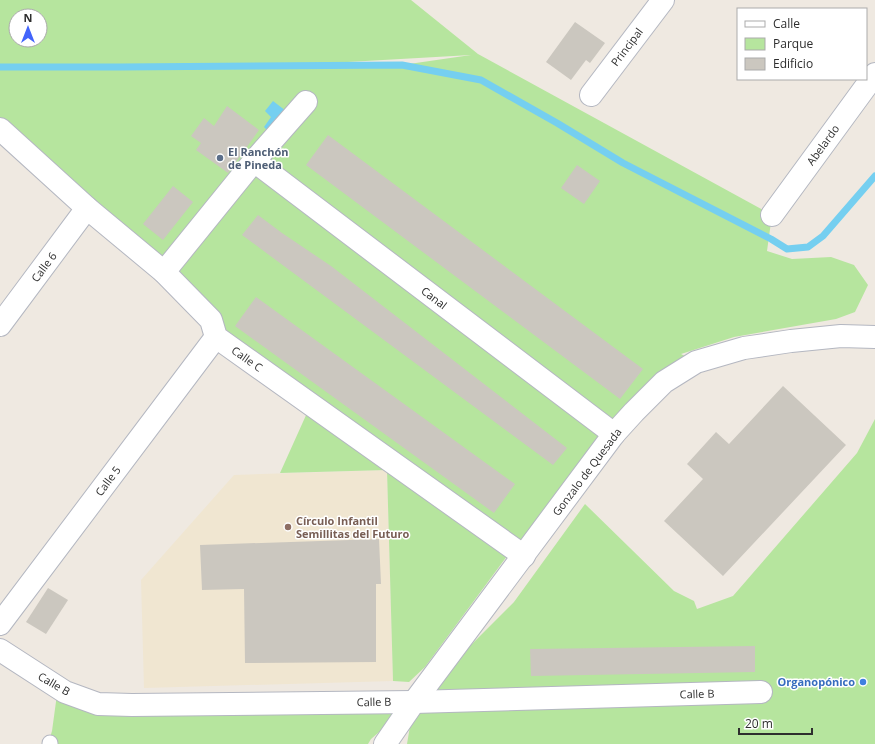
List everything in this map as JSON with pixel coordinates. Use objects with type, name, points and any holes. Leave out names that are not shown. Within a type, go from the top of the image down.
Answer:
[{"type":"street","name":"Principal","points":[[591,95],[663,0]]},
{"type":"street","name":"Abelardo","points":[[772,215],[875,74]]},
{"type":"street","points":[[164,272],[254,161],[306,102]]},
{"type":"street","points":[[0,129],[87,208],[164,272],[210,320],[216,337]]},
{"type":"street","name":"Canal","points":[[254,161],[614,434]]},
{"type":"street","name":"Calle 6","points":[[0,325],[87,208]]},
{"type":"street","name":"Gonzalo de Quesada","points":[[385,744],[414,702],[614,434],[664,382],[696,362],[744,348],[841,336],[875,337]]},
{"type":"street","name":"Calle C","points":[[216,337],[524,556]]},
{"type":"street","name":"Calle 5","points":[[0,624],[216,337]]},
{"type":"street","name":"Calle B","points":[[0,650],[65,692],[98,704],[132,705],[414,702],[761,692]]},
{"type":"shaded area","name":"Círculo Infantil Semillitas del Futuro","points":[[387,470],[393,681],[144,688],[141,580],[234,475]]},
{"type":"green space","points":[[0,0],[411,0],[478,54],[772,215],[767,251],[792,259],[831,257],[854,265],[868,285],[855,312],[836,319],[734,337],[681,354],[696,362],[614,434],[510,552],[425,667],[409,682],[393,681],[387,470],[280,473],[307,413],[0,129]],"holes":[[[471,55],[402,65],[295,65]]]},
{"type":"green space","points":[[875,419],[875,744],[407,744],[414,702],[514,602],[585,504],[674,591],[694,601],[697,609],[733,596],[857,453]]},
{"type":"green space","points":[[58,687],[98,704],[414,702],[371,739],[368,744],[48,744],[52,731]]},
{"type":"water","points":[[273,101],[286,111],[269,132],[264,127],[271,117],[265,111]]},
{"type":"building","points":[[575,22],[605,43],[590,63],[586,60],[571,80],[546,62]]},
{"type":"building","points":[[227,106],[259,130],[228,173],[196,150],[201,143],[191,136],[204,118],[214,126]]},
{"type":"building","points":[[328,135],[643,369],[620,399],[306,165]]},
{"type":"building","points":[[577,165],[600,181],[584,204],[561,188]]},
{"type":"building","points":[[173,186],[193,202],[163,240],[143,224]]},
{"type":"building","points":[[258,215],[331,266],[567,448],[553,465],[242,235]]},
{"type":"building","points":[[256,297],[515,484],[494,513],[235,326]]},
{"type":"building","points":[[783,386],[846,445],[723,576],[664,521],[703,479],[687,464],[716,432],[729,444]]},
{"type":"building","points":[[379,539],[381,584],[376,584],[376,662],[245,663],[244,589],[202,590],[200,545]]},
{"type":"building","points":[[48,588],[68,600],[46,634],[26,622]]},
{"type":"building","points":[[755,646],[755,672],[531,676],[530,649]]},
{"type":"waterway","points":[[0,67],[402,65],[481,80],[557,123],[623,163],[771,239],[787,249],[808,247],[823,236],[875,176]]},
{"type":"place","name":"El Ranchón de Pineda","points":[[220,158]]},
{"type":"place","name":"Círculo Infantil Semillitas del Futuro","points":[[288,527]]},
{"type":"place","name":"Organopónico","points":[[863,682]]}]
